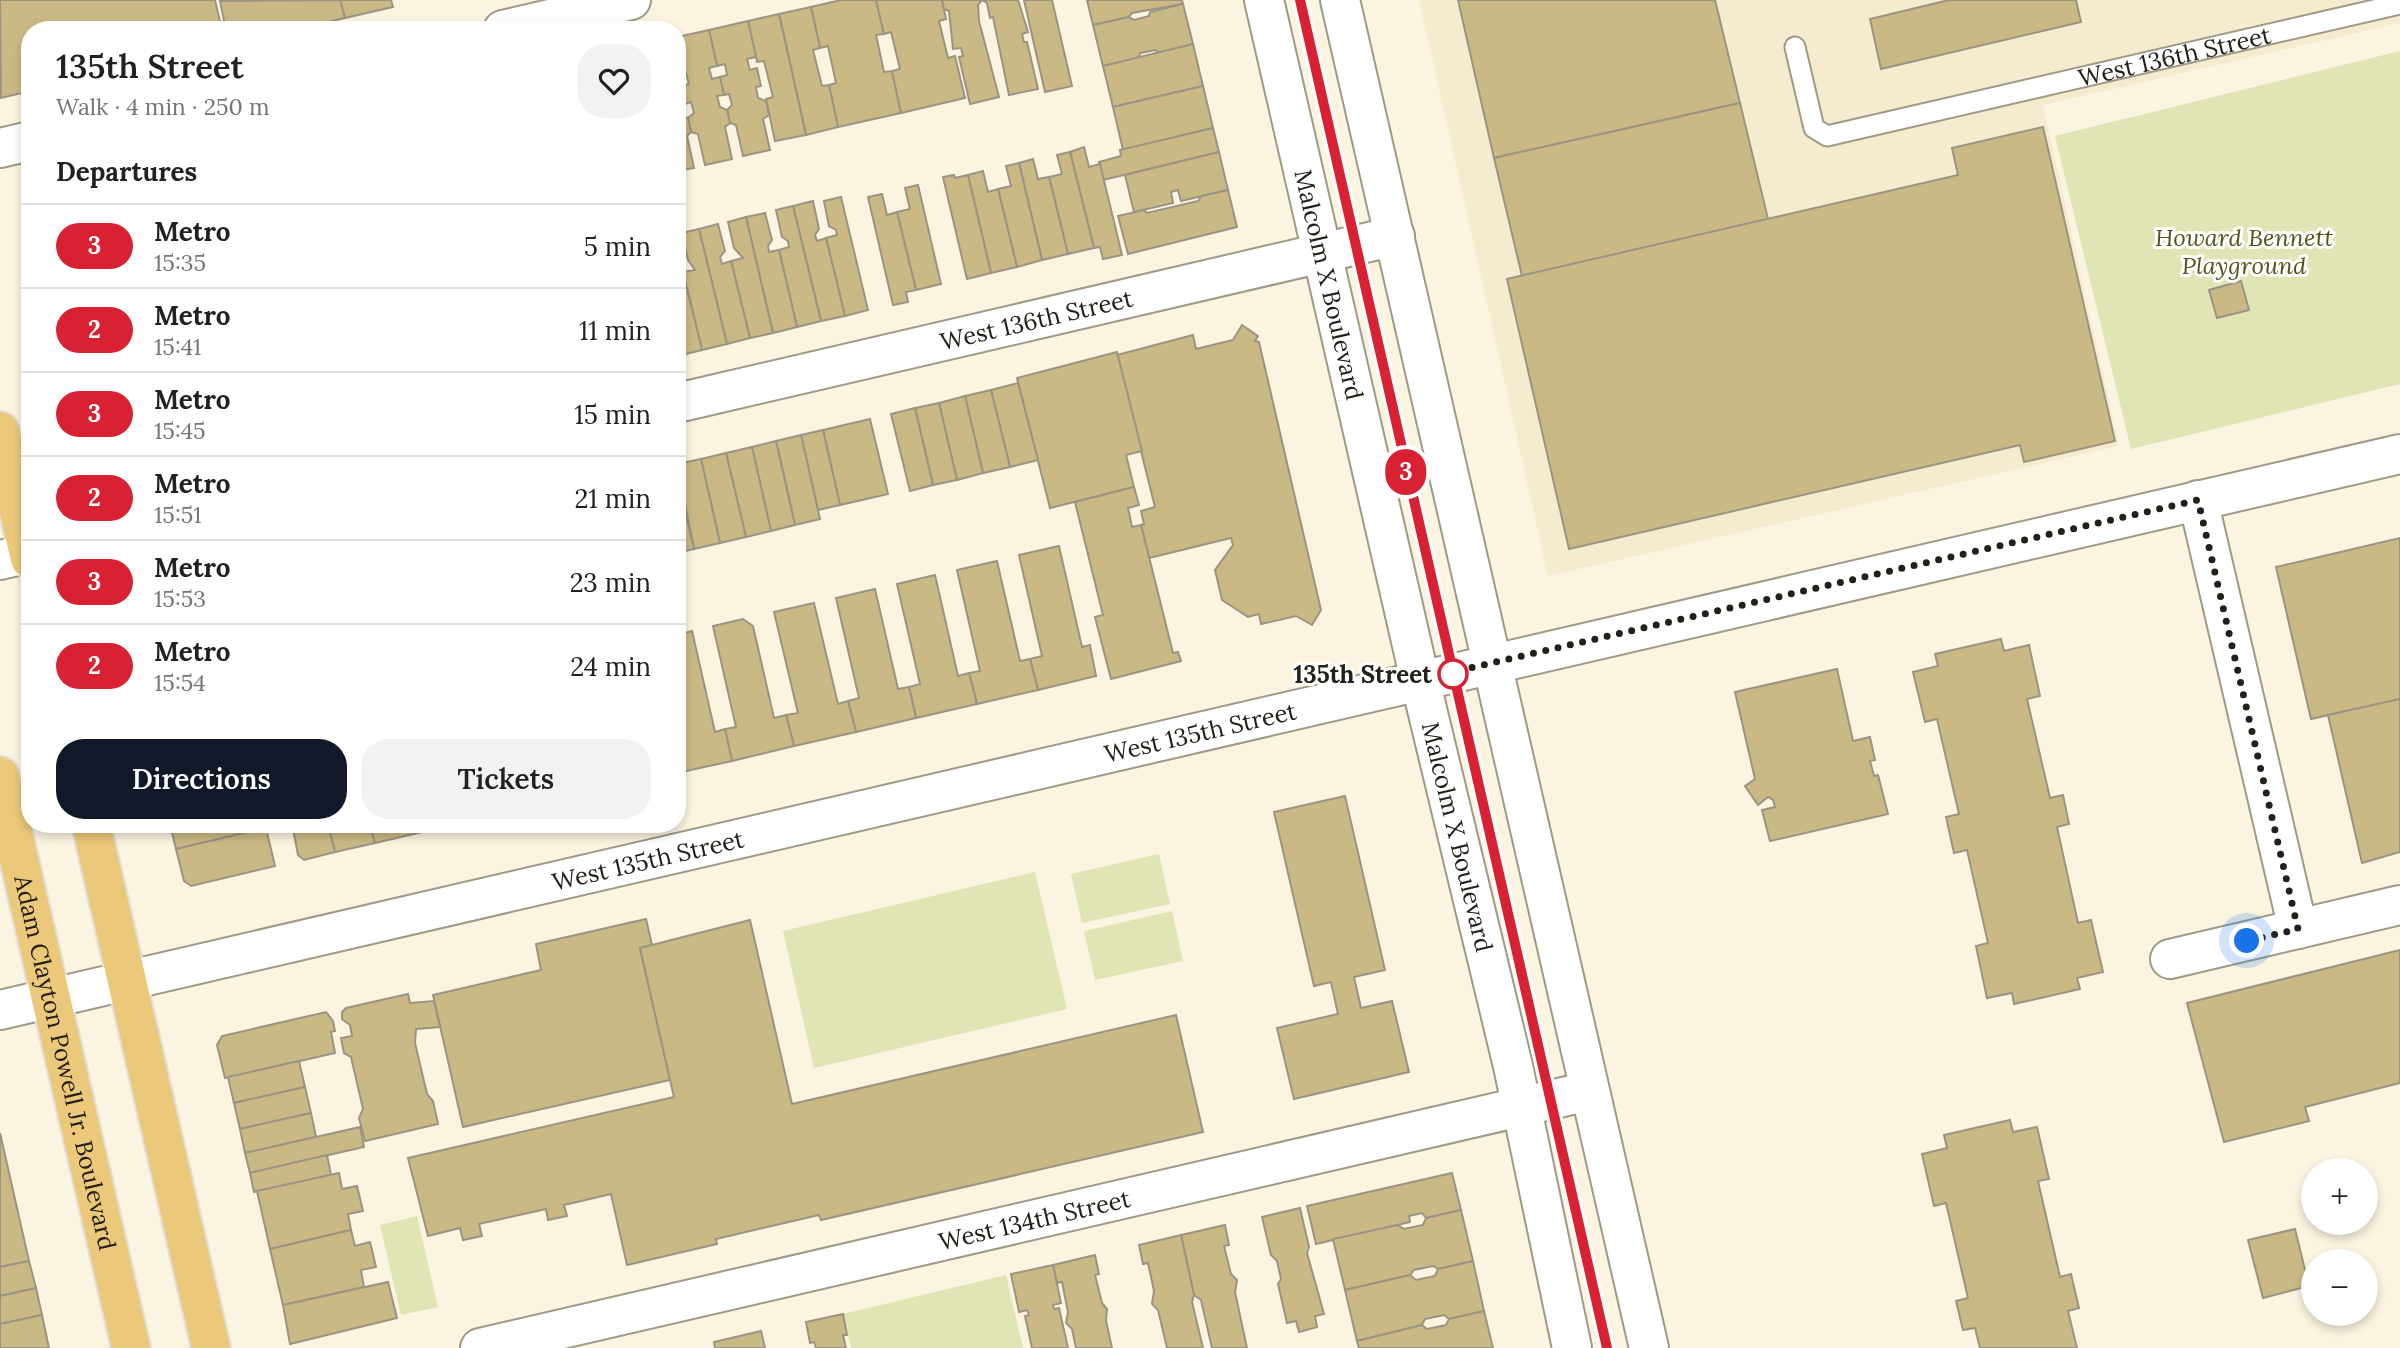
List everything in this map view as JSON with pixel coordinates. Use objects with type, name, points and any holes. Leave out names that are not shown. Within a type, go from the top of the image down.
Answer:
[{"type":"main road","points":[[0,431],[21,551]]},
{"type":"main road","name":"Adam Clayton Powell Jr. Boulevard","points":[[0,776],[131,1348]]},
{"type":"main road","points":[[93,833],[211,1348]]},
{"type":"street","points":[[541,21],[631,0]]},
{"type":"street","name":"Malcolm X Boulevard","points":[[1264,0],[1420,680],[1513,1066],[1519,1107],[1572,1348]]},
{"type":"street","points":[[1340,0],[1648,1348]]},
{"type":"street","points":[[0,148],[21,143]]},
{"type":"street","name":"West 136th Street","points":[[686,401],[1395,236]]},
{"type":"street","name":"West 135th Street","points":[[0,1010],[2400,454]]},
{"type":"street","points":[[2198,500],[2298,929]]},
{"type":"street","points":[[2170,959],[2400,905]]},
{"type":"street","name":"West 134th Street","points":[[480,1348],[1589,1091]]},
{"type":"lane","name":"West 136th Street","points":[[1795,47],[1814,128],[1827,136],[2400,4]]},
{"type":"shaded area","points":[[1419,0],[2400,0],[2400,23],[2043,105],[2119,446],[1548,576]]},
{"type":"green space","name":"Howard Bennett Playground","points":[[2400,51],[2400,384],[2131,449],[2055,136]]},
{"type":"green space","points":[[1159,854],[1170,904],[1082,923],[1071,874]]},
{"type":"green space","points":[[1035,872],[1067,1009],[814,1068],[783,931]]},
{"type":"green space","points":[[1172,911],[1183,961],[1095,980],[1084,931]]},
{"type":"green space","points":[[417,1216],[438,1307],[401,1315],[380,1225]]},
{"type":"green space","points":[[1006,1275],[1023,1348],[851,1348],[843,1314]]},
{"type":"building","points":[[0,0],[215,0],[220,21],[21,21],[21,93],[1,98]]},
{"type":"building","points":[[340,0],[391,0],[393,7],[345,18]]},
{"type":"building","points":[[340,0],[345,18],[332,21],[224,21],[220,1]]},
{"type":"building","points":[[841,0],[876,0],[884,34],[876,35],[884,72],[892,71],[901,113],[838,127],[829,85],[836,83],[828,46],[820,48],[811,7]]},
{"type":"building","points":[[876,0],[942,0],[946,19],[939,21],[948,58],[955,56],[965,98],[901,113],[892,71],[900,69],[891,32],[884,34]]},
{"type":"building","points":[[942,0],[982,0],[978,5],[979,21],[999,97],[970,104],[959,57],[963,56],[961,48],[953,49],[949,11],[944,9]]},
{"type":"building","points":[[982,0],[1018,0],[1028,32],[1022,34],[1024,42],[1027,42],[1038,89],[1009,95],[993,17],[990,18],[987,3]]},
{"type":"building","points":[[1024,0],[1052,0],[1072,86],[1045,92]]},
{"type":"building","points":[[1087,0],[1182,0],[1183,4],[1132,13],[1129,17],[1093,25]]},
{"type":"building","points":[[1458,0],[1715,0],[1740,103],[1494,158]]},
{"type":"building","points":[[1949,0],[2076,0],[2081,22],[1881,69],[1870,19]]},
{"type":"building","points":[[1183,4],[1193,44],[1160,53],[1155,50],[1141,53],[1137,58],[1103,66],[1093,25],[1129,17],[1134,20],[1149,16],[1150,12]]},
{"type":"building","points":[[811,7],[820,48],[813,50],[822,86],[829,85],[838,127],[806,135],[779,14]]},
{"type":"building","points":[[779,14],[806,135],[775,141],[766,99],[773,97],[764,61],[757,62],[748,21]]},
{"type":"building","points":[[748,21],[756,57],[747,59],[750,70],[757,68],[761,86],[756,87],[758,98],[766,101],[769,115],[763,119],[770,150],[743,156],[736,125],[730,123],[727,110],[732,105],[729,94],[724,95],[720,77],[727,75],[725,64],[717,66],[709,30]]},
{"type":"building","points":[[709,30],[717,66],[709,68],[712,79],[720,77],[724,95],[717,96],[720,107],[727,110],[730,123],[725,127],[732,159],[705,165],[698,134],[691,132],[688,118],[694,113],[691,102],[686,104],[686,85],[689,84],[686,73],[686,35]]},
{"type":"building","points":[[1193,44],[1203,86],[1113,107],[1103,66]]},
{"type":"building","points":[[1203,86],[1213,128],[1123,150],[1113,107]]},
{"type":"building","points":[[1740,103],[1768,219],[1522,276],[1494,158]]},
{"type":"building","points":[[686,117],[691,132],[687,136],[694,168],[686,169]]},
{"type":"building","points":[[2043,127],[2115,441],[2024,462],[2020,445],[1569,549],[1507,279],[1958,175],[1952,148]]},
{"type":"building","points":[[1213,128],[1219,152],[1103,180],[1099,162],[1121,156],[1120,150]]},
{"type":"building","points":[[1084,147],[1089,167],[1100,164],[1122,255],[1103,259],[1100,247],[1094,248],[1070,152]]},
{"type":"building","points":[[1070,152],[1094,248],[1068,254],[1049,177],[1062,174],[1057,155]]},
{"type":"building","points":[[1219,152],[1228,190],[1181,201],[1178,190],[1171,192],[1173,203],[1134,212],[1125,175]]},
{"type":"building","points":[[1033,159],[1038,179],[1049,177],[1068,254],[1042,260],[1019,163]]},
{"type":"building","points":[[1019,163],[1042,260],[1017,267],[998,189],[1011,186],[1006,166]]},
{"type":"building","points":[[983,171],[988,192],[998,189],[1017,267],[991,273],[968,175]]},
{"type":"building","points":[[954,175],[955,178],[968,175],[991,273],[967,279],[943,177]]},
{"type":"building","points":[[918,185],[941,284],[916,290],[897,212],[910,209],[905,188]]},
{"type":"building","points":[[1228,190],[1237,227],[1128,254],[1118,216],[1144,210],[1147,213],[1198,201],[1202,196]]},
{"type":"building","points":[[882,194],[887,215],[897,212],[916,290],[906,292],[908,302],[893,305],[868,197]]},
{"type":"building","points":[[841,197],[868,310],[845,316],[826,238],[837,235],[836,230],[829,226],[824,201]]},
{"type":"building","points":[[813,201],[819,229],[815,235],[817,241],[826,238],[845,316],[821,321],[793,206]]},
{"type":"building","points":[[793,206],[821,321],[797,327],[779,250],[789,247],[788,241],[782,237],[776,210]]},
{"type":"building","points":[[765,213],[772,240],[768,246],[769,252],[779,250],[797,327],[773,333],[746,217]]},
{"type":"building","points":[[746,217],[773,333],[750,338],[731,261],[743,258],[734,248],[728,222]]},
{"type":"building","points":[[718,224],[725,251],[720,257],[722,264],[731,261],[750,338],[727,344],[699,229]]},
{"type":"building","points":[[699,229],[727,344],[702,350],[686,284],[686,272],[695,270],[688,260],[686,232]]},
{"type":"building","points":[[2241,281],[2249,310],[2217,318],[2209,290]]},
{"type":"building","points":[[686,284],[702,350],[686,354]]},
{"type":"building","points":[[1242,325],[1258,336],[1255,341],[1259,342],[1321,610],[1312,625],[1296,616],[1261,624],[1259,614],[1248,617],[1222,600],[1215,570],[1233,545],[1231,538],[1149,558],[1141,525],[1144,524],[1141,511],[1155,507],[1117,355],[1193,335],[1196,349],[1233,340]]},
{"type":"building","points":[[1117,352],[1142,451],[1126,455],[1134,487],[1050,508],[1017,378]]},
{"type":"building","points":[[1018,383],[1038,460],[1010,467],[991,390]]},
{"type":"building","points":[[991,390],[1010,467],[983,473],[965,396]]},
{"type":"building","points":[[965,396],[983,473],[957,480],[939,403]]},
{"type":"building","points":[[939,403],[957,480],[933,485],[915,408]]},
{"type":"building","points":[[915,408],[933,485],[910,491],[891,414]]},
{"type":"building","points":[[870,419],[888,494],[840,505],[823,430]]},
{"type":"building","points":[[823,430],[840,505],[818,510],[801,435]]},
{"type":"building","points":[[801,435],[820,519],[795,525],[776,441]]},
{"type":"building","points":[[776,441],[795,525],[771,531],[752,447]]},
{"type":"building","points":[[752,447],[771,531],[746,537],[726,453]]},
{"type":"building","points":[[726,453],[746,537],[720,543],[701,459]]},
{"type":"building","points":[[701,459],[720,543],[694,549],[686,509],[686,462]]},
{"type":"building","points":[[1134,487],[1139,505],[1128,508],[1132,527],[1141,525],[1173,653],[1178,652],[1181,661],[1111,679],[1095,617],[1103,615],[1075,502]]},
{"type":"building","points":[[686,515],[694,549],[686,551]]},
{"type":"building","points":[[2400,538],[2400,699],[2311,719],[2276,567]]},
{"type":"building","points":[[1059,546],[1082,647],[1090,645],[1096,676],[1038,690],[1030,659],[1042,656],[1019,555]]},
{"type":"building","points":[[997,561],[1020,661],[1030,659],[1038,690],[977,704],[969,673],[980,671],[957,570]]},
{"type":"building","points":[[935,575],[958,676],[969,673],[977,704],[916,718],[909,687],[920,684],[897,584]]},
{"type":"building","points":[[875,589],[898,689],[909,687],[916,718],[856,732],[848,701],[859,698],[836,598]]},
{"type":"building","points":[[814,603],[838,704],[848,701],[856,732],[794,746],[786,715],[798,713],[774,612]]},
{"type":"building","points":[[743,619],[753,626],[774,718],[786,715],[794,746],[732,761],[725,729],[736,727],[713,626]]},
{"type":"building","points":[[692,631],[715,732],[725,729],[732,761],[686,771],[686,633]]},
{"type":"building","points":[[2001,639],[2004,651],[2029,645],[2040,696],[2027,699],[2050,798],[2063,795],[2069,824],[2057,827],[2078,923],[2091,920],[2103,972],[2077,978],[2080,989],[2014,1004],[2012,993],[1987,998],[1976,946],[1988,943],[1967,850],[1954,853],[1946,817],[1959,814],[1937,719],[1925,722],[1913,672],[1938,666],[1935,654]]},
{"type":"building","points":[[1837,669],[1853,741],[1870,737],[1875,760],[1870,761],[1874,776],[1878,775],[1888,814],[1770,841],[1762,810],[1775,807],[1773,800],[1768,797],[1758,805],[1745,786],[1755,779],[1735,692]]},
{"type":"building","points":[[2400,699],[2400,852],[2362,863],[2328,715]]},
{"type":"building","points":[[1345,796],[1385,970],[1354,977],[1361,1008],[1392,1001],[1409,1072],[1294,1099],[1277,1028],[1338,1014],[1331,982],[1314,986],[1274,812]]},
{"type":"building","points":[[172,833],[244,833],[176,849]]},
{"type":"building","points":[[245,833],[267,833],[275,866],[191,886],[184,881],[176,849]]},
{"type":"building","points":[[294,833],[330,833],[335,852],[304,860],[298,855]]},
{"type":"building","points":[[330,833],[372,833],[375,843],[335,852]]},
{"type":"building","points":[[372,833],[418,833],[375,843]]},
{"type":"building","points":[[646,919],[652,945],[640,948],[670,1080],[463,1127],[433,995],[541,970],[536,944]]},
{"type":"building","points":[[750,920],[792,1104],[1176,1015],[1203,1132],[821,1220],[819,1215],[716,1239],[717,1244],[627,1265],[611,1194],[564,1205],[567,1216],[548,1220],[546,1209],[479,1224],[482,1236],[463,1240],[460,1228],[428,1236],[408,1158],[674,1097],[640,948]]},
{"type":"building","points":[[2400,950],[2400,1083],[2305,1107],[2309,1121],[2224,1142],[2187,1003]]},
{"type":"building","points":[[408,994],[410,1003],[434,1001],[440,1027],[416,1029],[415,1043],[427,1094],[433,1101],[438,1124],[365,1141],[359,1118],[363,1109],[351,1057],[344,1053],[341,1038],[352,1036],[350,1025],[342,1019],[342,1012],[346,1008]]},
{"type":"building","points":[[326,1012],[333,1021],[335,1031],[331,1032],[335,1053],[225,1078],[217,1045],[222,1036]]},
{"type":"building","points":[[299,1061],[305,1087],[234,1103],[228,1077]]},
{"type":"building","points":[[305,1087],[311,1113],[240,1129],[234,1103]]},
{"type":"building","points":[[311,1113],[316,1137],[245,1153],[240,1129]]},
{"type":"building","points":[[2010,1120],[2013,1132],[2037,1127],[2049,1179],[2038,1181],[2060,1277],[2071,1274],[2079,1308],[2068,1311],[2077,1348],[1980,1348],[1975,1328],[1963,1330],[1956,1301],[1968,1298],[1946,1203],[1934,1206],[1922,1154],[1947,1148],[1944,1135]]},
{"type":"building","points":[[360,1127],[364,1147],[250,1173],[245,1153]]},
{"type":"building","points":[[0,1133],[29,1261],[0,1267]]},
{"type":"building","points":[[327,1155],[331,1175],[254,1192],[250,1173]]},
{"type":"building","points":[[339,1173],[342,1189],[357,1186],[363,1211],[348,1214],[351,1230],[270,1249],[257,1191]]},
{"type":"building","points":[[1452,1173],[1461,1210],[1426,1218],[1422,1213],[1409,1216],[1410,1222],[1316,1244],[1307,1206]]},
{"type":"building","points":[[1300,1208],[1309,1247],[1307,1253],[1324,1314],[1315,1316],[1317,1327],[1299,1332],[1296,1321],[1287,1323],[1278,1284],[1281,1279],[1277,1261],[1271,1255],[1262,1217]]},
{"type":"building","points":[[1461,1210],[1473,1261],[1438,1269],[1433,1266],[1414,1270],[1410,1275],[1345,1290],[1333,1239],[1398,1225],[1404,1229],[1423,1225],[1426,1218]]},
{"type":"building","points":[[1225,1225],[1229,1245],[1224,1246],[1231,1274],[1237,1280],[1235,1292],[1247,1348],[1212,1348],[1201,1300],[1194,1295],[1181,1235]]},
{"type":"building","points":[[2295,1229],[2301,1253],[2301,1288],[2263,1298],[2248,1240]]},
{"type":"building","points":[[351,1230],[355,1246],[370,1242],[376,1267],[361,1270],[364,1287],[283,1305],[270,1249]]},
{"type":"building","points":[[1181,1235],[1203,1348],[1167,1348],[1158,1310],[1152,1304],[1154,1291],[1148,1263],[1143,1264],[1139,1245]]},
{"type":"building","points":[[1095,1255],[1099,1274],[1095,1275],[1102,1303],[1107,1309],[1106,1321],[1112,1348],[1076,1348],[1072,1329],[1066,1323],[1068,1312],[1062,1282],[1057,1283],[1053,1265]]},
{"type":"building","points":[[29,1261],[36,1288],[0,1296],[0,1267]]},
{"type":"building","points":[[1473,1261],[1484,1311],[1449,1319],[1444,1315],[1425,1319],[1422,1325],[1357,1341],[1345,1290],[1410,1275],[1416,1280],[1435,1276],[1438,1269]]},
{"type":"building","points":[[1053,1265],[1061,1303],[1053,1305],[1054,1309],[1059,1308],[1068,1348],[1032,1348],[1025,1316],[1029,1315],[1027,1310],[1019,1312],[1011,1274]]},
{"type":"building","points":[[388,1282],[397,1318],[290,1344],[283,1305]]},
{"type":"building","points":[[36,1288],[42,1315],[0,1324],[0,1296]]},
{"type":"building","points":[[1484,1311],[1493,1348],[1359,1348],[1357,1341],[1422,1325],[1427,1329],[1446,1325],[1449,1319]]},
{"type":"building","points":[[843,1314],[847,1335],[843,1335],[846,1348],[816,1348],[814,1342],[810,1343],[806,1322]]},
{"type":"building","points":[[42,1315],[49,1348],[0,1348],[0,1324]]},
{"type":"building","points":[[761,1331],[765,1348],[715,1348],[714,1342]]},
{"type":"metro line","name":"3","points":[[1300,0],[1607,1348]]},
{"type":"place","name":"135th Street","points":[[1453,674]]},
{"type":"route","points":[[1453,674],[1444,674],[2198,500],[2298,929],[2247,941]]}]
